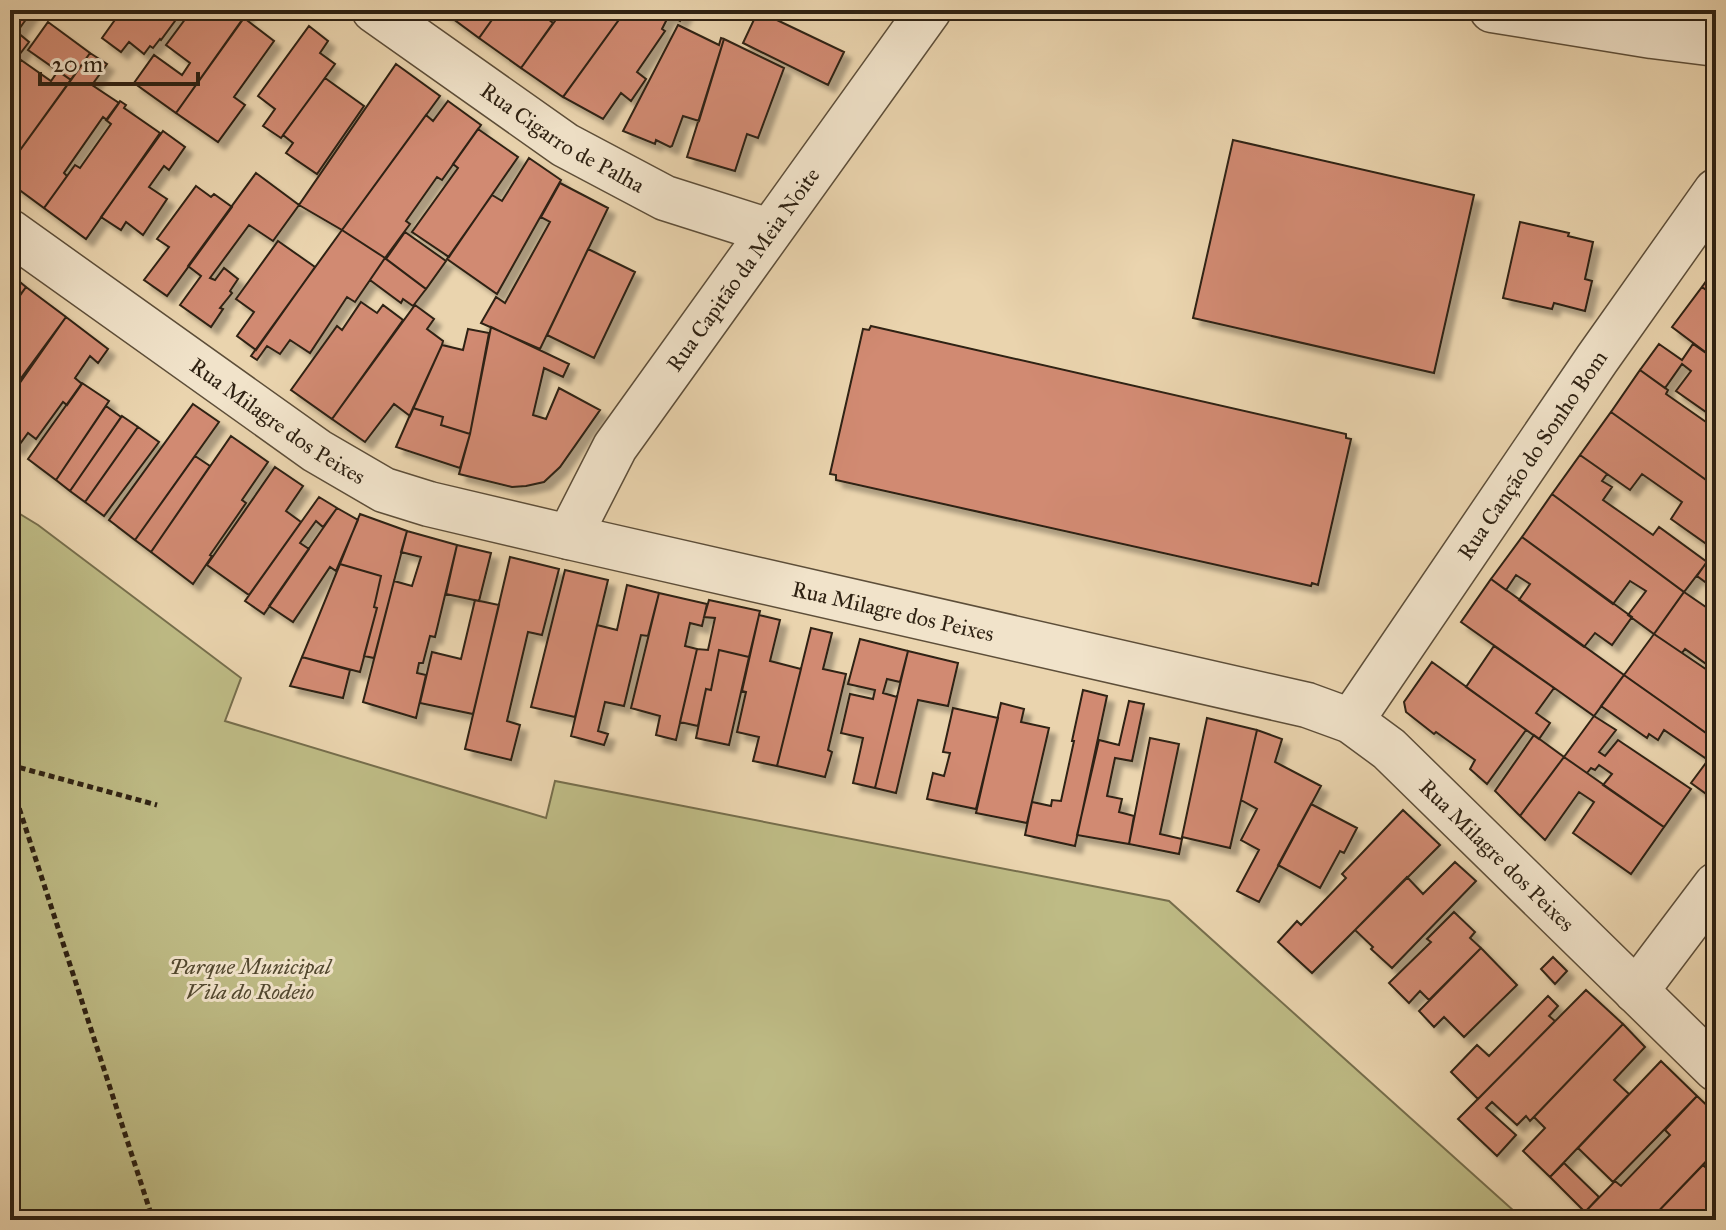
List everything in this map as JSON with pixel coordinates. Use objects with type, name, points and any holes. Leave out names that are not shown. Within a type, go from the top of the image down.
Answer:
[{"type":"street","name":"Rua Cigarro de Palha","points":[[374,10],[565,145],[665,198],[769,231]]},
{"type":"street","name":"Rua Capitão da Meia Noite","points":[[569,537],[615,447],[929,10]]},
{"type":"street","points":[[1492,10],[1716,44]]},
{"type":"street","name":"Rua Canção do Sonho Bom","points":[[1351,721],[1597,359],[1716,191]]},
{"type":"street","name":"Rua Milagre dos Peixes","points":[[10,232],[317,451],[384,490],[429,504],[569,537],[1307,705],[1351,721],[1389,749],[1716,1069]]},
{"type":"street","points":[[1636,991],[1716,885]]},
{"type":"path","points":[[10,765],[157,805]]},
{"type":"path","points":[[10,780],[153,1220]]},
{"type":"green space","name":"Parque Municipal Vila do Rodeio","points":[[10,508],[38,525],[241,678],[225,721],[546,818],[555,781],[1169,901],[1524,1220],[10,1220]]},
{"type":"building","points":[[10,10],[32,11],[17,32],[29,42],[10,67]]},
{"type":"building","points":[[122,10],[183,10],[161,40],[144,54],[129,42],[121,52],[102,38]]},
{"type":"building","points":[[192,10],[249,10],[176,113],[134,83],[154,55],[182,75],[190,63],[166,45]]},
{"type":"building","points":[[441,10],[499,10],[479,38]]},
{"type":"building","points":[[499,10],[553,10],[547,18],[553,23],[521,68],[479,38]]},
{"type":"building","points":[[563,10],[626,10],[563,97],[521,68]]},
{"type":"building","points":[[626,10],[686,10],[680,21],[669,15],[662,29],[665,31],[637,72],[646,79],[631,101],[621,93],[603,119],[563,97]]},
{"type":"building","points":[[758,11],[844,52],[828,85],[743,43]]},
{"type":"building","points":[[244,18],[274,41],[234,97],[245,105],[218,142],[176,113]]},
{"type":"building","points":[[48,22],[90,53],[71,80],[28,50]]},
{"type":"building","points":[[678,25],[719,45],[721,38],[724,39],[699,121],[683,116],[670,147],[623,131]]},
{"type":"building","points":[[309,26],[328,41],[320,53],[335,64],[281,138],[263,126],[275,109],[258,96]]},
{"type":"building","points":[[724,39],[784,68],[758,138],[747,134],[735,171],[687,157]]},
{"type":"building","points":[[90,53],[107,64],[92,85],[119,103],[107,120],[103,117],[44,208],[10,183],[10,164]]},
{"type":"building","points":[[21,60],[51,81],[58,71],[71,80],[10,164],[10,77]]},
{"type":"building","points":[[396,64],[440,96],[342,230],[299,205]]},
{"type":"building","points":[[325,78],[364,106],[317,174],[286,153],[293,143],[283,135]]},
{"type":"building","points":[[120,101],[126,105],[124,108],[160,133],[86,239],[44,208],[75,165],[80,168],[111,124],[106,120]]},
{"type":"building","points":[[448,101],[481,125],[442,180],[437,177],[406,221],[410,224],[385,258],[342,230],[426,115],[433,121]]},
{"type":"building","points":[[478,129],[518,157],[449,257],[412,232],[458,168],[453,164]]},
{"type":"building","points":[[163,131],[185,147],[169,170],[164,166],[149,187],[167,199],[143,235],[126,222],[121,230],[101,217]]},
{"type":"building","points":[[1233,140],[1474,195],[1434,373],[1193,318]]},
{"type":"building","points":[[529,158],[561,180],[497,294],[447,259],[492,195],[502,201]]},
{"type":"building","points":[[256,173],[299,205],[273,241],[249,225],[210,278],[215,280],[224,268],[238,279],[211,327],[180,305],[201,276],[188,266]]},
{"type":"building","points":[[560,183],[608,208],[540,349],[481,323],[496,297],[505,303],[550,222],[541,217]]},
{"type":"building","points":[[196,186],[232,207],[167,296],[144,280],[169,247],[157,239]]},
{"type":"building","points":[[1520,222],[1593,242],[1585,279],[1592,281],[1585,311],[1554,303],[1552,309],[1503,298]]},
{"type":"building","points":[[342,230],[385,258],[355,302],[347,297],[310,353],[290,340],[280,354],[267,346],[257,360],[251,356]]},
{"type":"building","points":[[405,232],[446,261],[426,289],[386,259]]},
{"type":"building","points":[[278,241],[315,267],[256,350],[237,336],[254,312],[236,299]]},
{"type":"building","points":[[588,249],[635,272],[594,358],[547,335]]},
{"type":"building","points":[[385,258],[426,289],[413,306],[403,299],[401,303],[370,280]]},
{"type":"building","points":[[1716,267],[1716,297],[1702,287]]},
{"type":"building","points":[[10,274],[26,287],[14,303],[10,300]]},
{"type":"building","points":[[26,287],[66,317],[10,393],[10,310]]},
{"type":"building","points":[[1702,287],[1716,297],[1716,360],[1672,327]]},
{"type":"building","points":[[361,302],[377,313],[383,305],[403,320],[332,419],[291,390],[337,326],[342,330]]},
{"type":"building","points":[[415,305],[434,319],[427,329],[443,341],[442,345],[410,416],[394,404],[365,442],[332,419]]},
{"type":"building","points":[[66,317],[108,349],[98,363],[90,356],[75,378],[82,384],[67,405],[63,402],[36,439],[28,433],[17,448],[10,443],[10,397]]},
{"type":"building","points":[[871,326],[1346,434],[1346,438],[1351,439],[1318,585],[1312,583],[1311,586],[836,480],[836,475],[830,474],[863,329],[869,330]]},
{"type":"building","points":[[491,327],[569,364],[563,377],[544,368],[533,415],[546,419],[559,388],[600,410],[560,467],[544,482],[512,487],[459,474]]},
{"type":"building","points":[[468,329],[489,333],[470,434],[441,425],[443,417],[413,408],[442,345],[463,350]]},
{"type":"building","points":[[1659,344],[1682,360],[1693,344],[1716,360],[1716,419],[1676,391],[1691,371],[1682,364],[1665,388],[1640,370]]},
{"type":"building","points":[[1640,370],[1668,390],[1666,394],[1716,429],[1716,487],[1611,412]]},
{"type":"building","points":[[82,383],[109,401],[56,480],[28,459]]},
{"type":"building","points":[[193,404],[219,422],[135,540],[109,520]]},
{"type":"building","points":[[106,406],[121,417],[70,491],[56,480]]},
{"type":"building","points":[[413,408],[443,417],[441,425],[470,434],[460,468],[396,447]]},
{"type":"building","points":[[1611,412],[1716,487],[1715,550],[1671,519],[1682,502],[1642,474],[1630,490],[1580,455]]},
{"type":"building","points":[[122,416],[138,427],[85,502],[70,491]]},
{"type":"building","points":[[138,427],[159,442],[104,516],[85,502]]},
{"type":"building","points":[[231,436],[268,462],[242,500],[246,503],[193,584],[151,552]]},
{"type":"building","points":[[1580,455],[1607,474],[1602,481],[1612,487],[1603,500],[1653,535],[1659,527],[1707,562],[1684,592],[1552,494]]},
{"type":"building","points":[[195,456],[210,466],[151,552],[135,540]]},
{"type":"building","points":[[275,467],[303,486],[286,511],[301,522],[249,595],[207,565]]},
{"type":"building","points":[[1552,494],[1684,592],[1654,634],[1628,615],[1646,591],[1630,581],[1613,604],[1522,537]]},
{"type":"building","points":[[319,497],[337,508],[323,527],[316,521],[300,543],[309,549],[264,614],[245,601]]},
{"type":"building","points":[[337,508],[358,520],[336,571],[330,567],[293,622],[269,606]]},
{"type":"building","points":[[360,514],[407,531],[374,658],[364,656],[377,608],[374,607],[381,576],[340,564]]},
{"type":"building","points":[[407,531],[457,545],[435,637],[430,636],[423,663],[419,663],[417,673],[426,675],[416,718],[363,702],[394,581],[412,586],[421,557],[401,552]]},
{"type":"building","points":[[1522,537],[1632,617],[1612,645],[1595,633],[1584,647],[1519,600],[1530,584],[1516,575],[1506,590],[1491,579]]},
{"type":"building","points":[[457,545],[491,553],[479,601],[446,594]]},
{"type":"building","points":[[1716,551],[1716,590],[1697,576]]},
{"type":"building","points":[[510,557],[559,569],[542,635],[528,632],[507,721],[520,725],[511,760],[465,749]]},
{"type":"building","points":[[340,564],[381,576],[374,607],[377,608],[360,672],[302,657]]},
{"type":"building","points":[[565,570],[608,580],[575,717],[531,707]]},
{"type":"building","points":[[1491,579],[1624,675],[1594,716],[1461,622]]},
{"type":"building","points":[[627,585],[659,593],[648,636],[641,635],[624,706],[605,702],[598,731],[608,734],[604,745],[571,736],[597,625],[617,630]]},
{"type":"building","points":[[1684,592],[1716,614],[1716,671],[1685,649],[1682,653],[1654,634]]},
{"type":"building","points":[[659,593],[707,604],[702,626],[690,623],[685,646],[697,649],[676,740],[656,735],[660,716],[631,708]]},
{"type":"building","points":[[475,600],[499,605],[473,714],[420,703],[432,652],[461,659]]},
{"type":"building","points":[[709,600],[760,611],[749,657],[719,650],[711,690],[706,689],[698,726],[680,722],[697,649],[708,650],[715,618],[704,617]]},
{"type":"building","points":[[759,615],[780,620],[770,661],[801,669],[777,766],[753,761],[759,737],[737,732],[746,692],[742,691]]},
{"type":"building","points":[[811,628],[832,633],[823,669],[846,674],[828,750],[832,752],[825,777],[777,766]]},
{"type":"building","points":[[1654,634],[1716,676],[1716,740],[1624,675]]},
{"type":"building","points":[[860,639],[908,651],[900,682],[887,679],[883,693],[897,697],[875,788],[853,783],[863,738],[841,733],[850,694],[873,699],[875,690],[848,684]]},
{"type":"building","points":[[1494,646],[1554,688],[1536,713],[1550,723],[1539,739],[1466,687]]},
{"type":"building","points":[[719,650],[749,657],[729,745],[696,738],[706,689],[711,690]]},
{"type":"building","points":[[908,651],[958,663],[948,706],[918,700],[896,793],[875,788]]},
{"type":"building","points":[[302,657],[350,670],[343,698],[290,686]]},
{"type":"building","points":[[1432,662],[1526,730],[1487,784],[1470,769],[1475,760],[1406,712],[1404,702]]},
{"type":"building","points":[[1624,675],[1716,740],[1716,801],[1691,783],[1708,760],[1664,730],[1658,740],[1649,734],[1647,738],[1601,706]]},
{"type":"building","points":[[1083,690],[1107,696],[1075,846],[1025,835],[1032,802],[1051,806],[1052,800],[1061,801]]},
{"type":"building","points":[[1129,701],[1144,704],[1132,761],[1115,758],[1107,796],[1122,799],[1119,812],[1134,816],[1129,844],[1077,835],[1099,740],[1119,745]]},
{"type":"building","points":[[1001,703],[1024,709],[1021,722],[1049,728],[1027,823],[976,813]]},
{"type":"building","points":[[953,708],[998,718],[976,809],[927,799],[933,773],[944,776],[950,753],[943,752]]},
{"type":"building","points":[[1594,716],[1616,730],[1599,752],[1605,756],[1618,740],[1691,789],[1664,827],[1603,785],[1612,774],[1599,765],[1587,773],[1564,757]]},
{"type":"building","points":[[1207,718],[1257,730],[1230,848],[1182,837]]},
{"type":"building","points":[[1257,730],[1282,739],[1275,762],[1321,786],[1259,902],[1237,891],[1259,850],[1241,840],[1257,809],[1241,800]]},
{"type":"building","points":[[1534,735],[1564,757],[1520,816],[1495,791]]},
{"type":"building","points":[[1150,738],[1179,744],[1160,834],[1182,839],[1179,854],[1129,844]]},
{"type":"building","points":[[1564,757],[1664,827],[1631,874],[1573,833],[1594,802],[1579,792],[1545,840],[1520,816]]},
{"type":"building","points":[[1311,804],[1357,828],[1320,888],[1278,865]]},
{"type":"building","points":[[1403,810],[1440,845],[1312,973],[1278,942],[1297,921],[1301,925],[1346,878],[1342,874]]},
{"type":"building","points":[[1455,862],[1476,881],[1392,968],[1355,930],[1407,877],[1423,894]]},
{"type":"building","points":[[1454,912],[1475,932],[1470,938],[1481,948],[1429,1000],[1420,991],[1409,1003],[1389,983],[1431,942],[1427,939]]},
{"type":"building","points":[[1481,948],[1517,985],[1464,1037],[1444,1017],[1434,1027],[1419,1011]]},
{"type":"building","points":[[1553,957],[1567,971],[1555,984],[1541,969]]},
{"type":"building","points":[[1586,990],[1623,1024],[1530,1121],[1526,1116],[1517,1125],[1492,1102],[1486,1108],[1516,1135],[1497,1156],[1458,1119]]},
{"type":"building","points":[[1548,996],[1558,1006],[1549,1016],[1555,1021],[1478,1099],[1451,1072],[1477,1045],[1489,1056]]},
{"type":"building","points":[[1623,1024],[1645,1047],[1614,1080],[1629,1094],[1550,1177],[1523,1151],[1545,1128],[1534,1117]]},
{"type":"building","points":[[1661,1061],[1697,1096],[1613,1182],[1578,1148]]},
{"type":"building","points":[[1697,1096],[1716,1114],[1716,1151],[1650,1220],[1593,1220],[1585,1212],[1615,1181],[1621,1186],[1670,1135],[1665,1130]]},
{"type":"building","points":[[1716,1151],[1716,1177],[1703,1165]]},
{"type":"building","points":[[1564,1163],[1599,1197],[1585,1212],[1550,1177]]},
{"type":"building","points":[[1703,1165],[1716,1177],[1716,1219],[1650,1220]]}]
